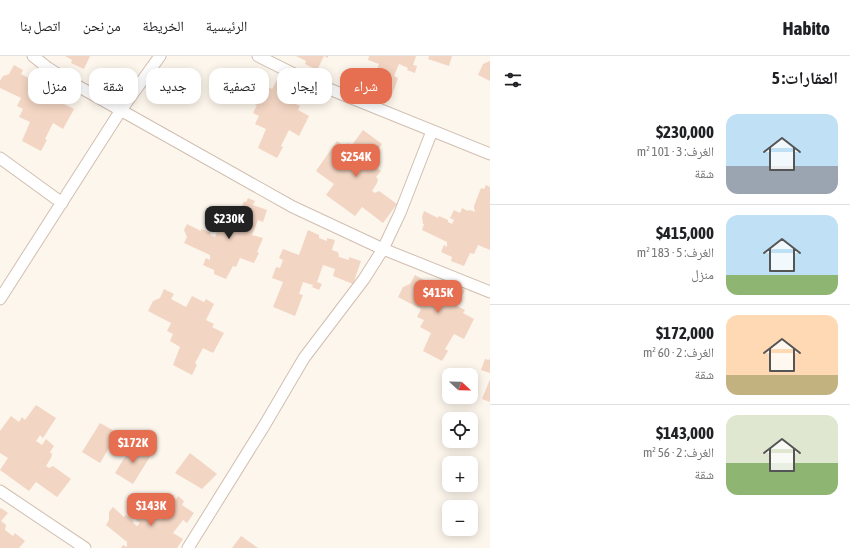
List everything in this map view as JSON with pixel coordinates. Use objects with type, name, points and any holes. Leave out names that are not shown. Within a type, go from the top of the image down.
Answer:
[{"type":"street","points":[[33,56],[67,80],[292,207],[383,249],[489,288]]},
{"type":"street","points":[[0,299],[121,110],[160,56]]},
{"type":"street","points":[[258,56],[292,73],[490,154]]},
{"type":"street","points":[[188,548],[264,426],[304,358],[364,279],[383,249],[400,213],[432,131]]},
{"type":"street","points":[[0,158],[62,203]]},
{"type":"street","points":[[0,491],[85,548]]},
{"type":"building","points":[[65,56],[90,56],[84,69],[71,63],[72,60]]},
{"type":"building","points":[[296,56],[324,56],[318,68],[313,68],[305,64],[306,61]]},
{"type":"building","points":[[369,56],[416,56],[413,65],[417,66],[415,73],[407,70],[408,68],[399,64],[394,76],[398,78],[392,95],[392,68],[377,68],[379,64],[368,60]]},
{"type":"building","points":[[429,56],[452,56],[449,66],[428,59]]},
{"type":"building","points":[[490,61],[490,81],[478,75],[483,64]]},
{"type":"building","points":[[14,65],[23,70],[21,74],[28,78],[28,104],[64,104],[74,109],[63,129],[53,123],[41,151],[22,141],[30,122],[19,117],[23,109],[17,106],[21,98],[0,88],[0,81],[3,76],[9,74]]},
{"type":"building","points":[[277,80],[277,104],[296,104],[300,106],[298,110],[309,116],[299,136],[289,130],[277,158],[258,148],[266,129],[255,124],[259,116],[253,113],[257,105],[255,104],[269,104],[269,87],[272,89]]},
{"type":"building","points":[[363,130],[382,144],[369,163],[366,160],[362,166],[368,170],[372,164],[381,171],[376,177],[378,179],[377,183],[372,191],[375,193],[379,191],[397,204],[383,223],[362,207],[355,216],[326,195],[334,184],[316,171],[337,141],[345,147],[348,143],[352,145]]},
{"type":"building","points":[[486,185],[490,187],[490,250],[478,245],[474,254],[470,253],[464,266],[451,261],[452,257],[441,252],[444,245],[447,247],[447,242],[422,230],[424,224],[422,217],[424,211],[438,218],[439,216],[448,220],[448,222],[452,224],[454,220],[450,218],[454,210],[460,213],[462,208],[474,212],[474,206],[481,188],[484,189]]},
{"type":"building","points":[[248,198],[255,201],[253,205],[267,210],[263,222],[258,220],[252,235],[263,238],[257,252],[259,253],[254,263],[240,258],[236,267],[233,266],[226,279],[214,274],[214,270],[203,265],[206,258],[210,260],[210,255],[184,243],[187,237],[184,230],[187,224],[201,231],[201,229],[211,233],[210,235],[215,237],[217,233],[213,231],[216,223],[223,226],[224,221],[231,224],[232,222],[236,225],[238,223],[236,222],[244,201],[246,202]]},
{"type":"building","points":[[308,230],[319,235],[319,238],[327,241],[327,238],[335,240],[332,250],[338,252],[339,257],[349,260],[349,257],[361,261],[353,284],[333,276],[335,269],[323,265],[317,282],[322,284],[319,290],[312,287],[313,285],[303,282],[299,294],[303,295],[295,316],[273,307],[283,282],[272,278],[276,267],[280,268],[283,260],[279,258],[283,249],[299,255]]},
{"type":"building","points":[[415,275],[424,280],[422,285],[437,293],[442,282],[455,288],[456,285],[465,290],[457,306],[465,310],[463,313],[474,319],[464,339],[454,334],[445,349],[448,351],[442,361],[423,351],[431,333],[420,327],[424,320],[417,317],[421,309],[398,297],[403,287],[410,284]]},
{"type":"building","points":[[164,289],[174,294],[171,299],[186,307],[192,296],[204,302],[206,299],[214,304],[206,320],[214,324],[212,327],[224,333],[213,353],[203,348],[195,363],[197,365],[192,375],[173,365],[180,347],[170,341],[173,334],[167,331],[171,323],[148,311],[153,301],[160,298]]},
{"type":"building","points":[[490,358],[490,373],[481,370],[485,359],[489,360]]},
{"type":"building","points":[[490,379],[490,402],[482,399]]},
{"type":"building","points":[[36,405],[56,418],[43,438],[40,435],[36,441],[42,445],[46,439],[54,446],[50,452],[52,454],[51,458],[46,466],[49,468],[53,466],[71,479],[57,497],[36,482],[29,491],[0,470],[8,458],[0,453],[0,431],[11,416],[19,422],[22,417],[25,420]]},
{"type":"building","points":[[100,423],[118,433],[100,463],[82,452]]},
{"type":"building","points":[[133,444],[151,455],[133,484],[115,473]]},
{"type":"building","points":[[190,453],[217,474],[202,489],[175,473]]},
{"type":"building","points":[[178,496],[184,501],[182,505],[194,513],[187,523],[183,520],[173,533],[183,539],[177,548],[121,548],[123,545],[127,547],[127,542],[106,525],[109,520],[109,512],[113,507],[124,517],[126,515],[137,526],[140,523],[136,520],[142,513],[147,517],[150,514],[156,518],[157,516],[160,520],[163,518],[161,517],[162,515],[174,498],[176,500]]},
{"type":"building","points":[[1,508],[8,513],[1,521],[6,525],[5,530],[13,536],[15,533],[25,541],[19,548],[0,548]]},
{"type":"building","points":[[241,536],[258,548],[232,548]]}]
